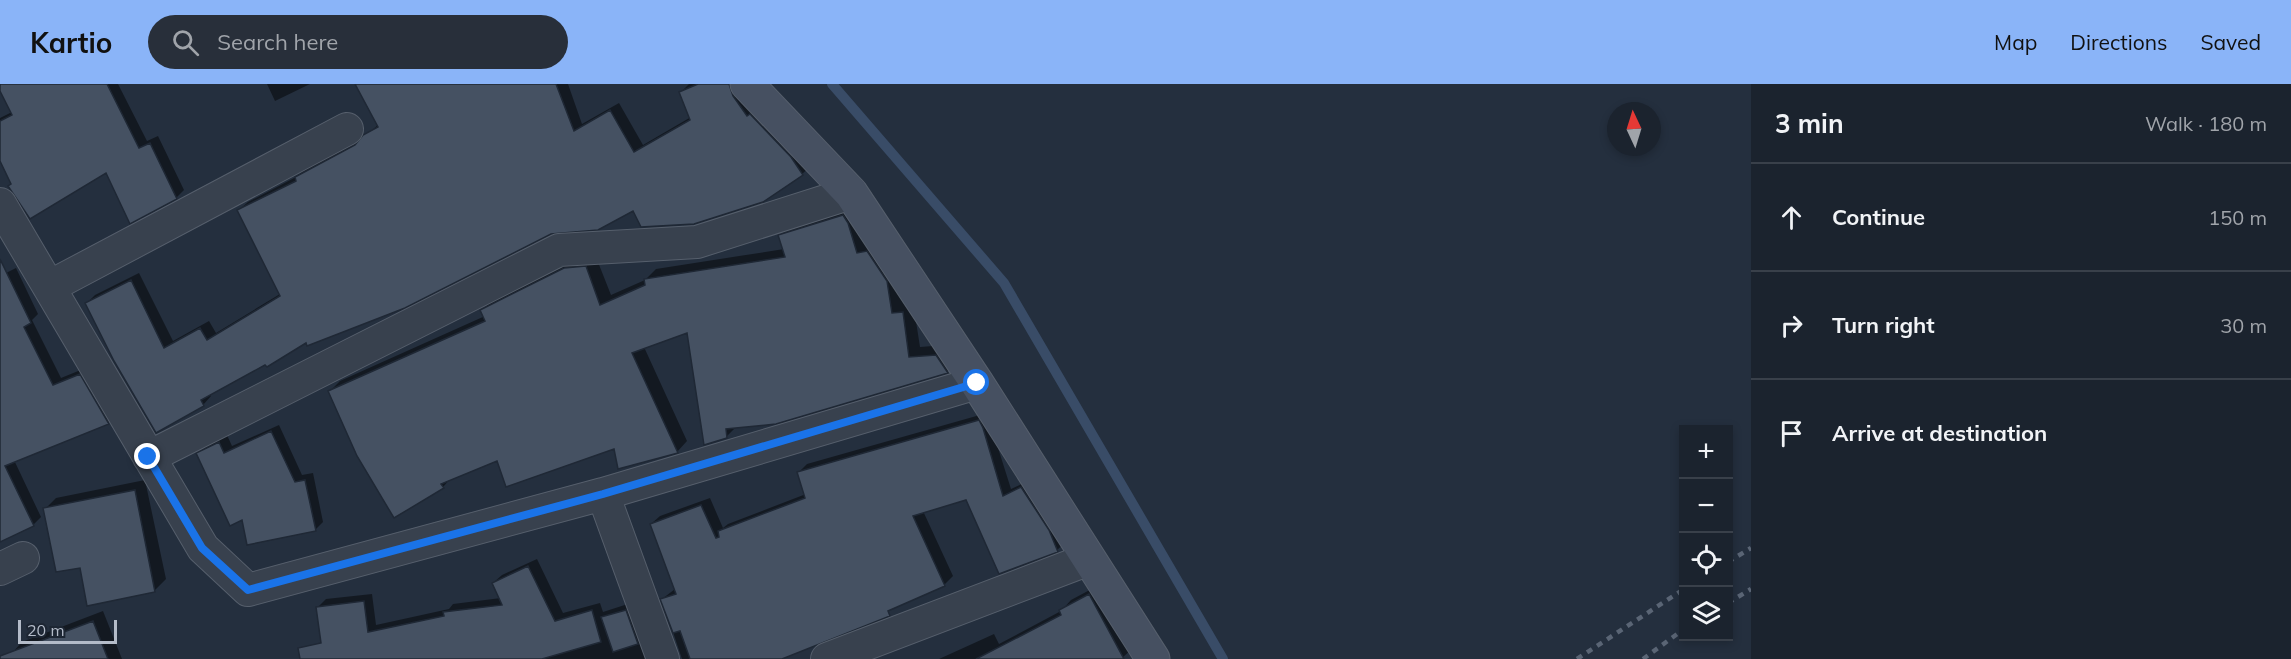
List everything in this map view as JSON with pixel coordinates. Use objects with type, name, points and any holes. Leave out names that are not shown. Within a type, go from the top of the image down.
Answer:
[{"type":"street","points":[[747,84],[851,193],[977,383],[1153,659]]},
{"type":"street","points":[[49,287],[347,129]]},
{"type":"street","points":[[148,457],[559,250],[697,242],[851,193]]},
{"type":"street","points":[[0,204],[202,548],[248,590],[603,494],[977,383]]},
{"type":"street","points":[[603,494],[663,659]]},
{"type":"street","points":[[827,659],[1089,559]]},
{"type":"building","points":[[0,84],[107,84],[139,148],[150,143],[177,199],[130,224],[106,173],[30,219],[8,186],[11,184],[0,161],[0,121],[12,115],[0,91]]},
{"type":"building","points":[[355,84],[556,84],[574,131],[610,110],[634,152],[690,120],[679,92],[698,84],[729,84],[733,96],[747,116],[750,114],[791,157],[803,175],[763,202],[694,224],[641,227],[633,211],[598,230],[551,234],[405,308],[307,346],[306,343],[267,367],[265,365],[201,400],[204,406],[156,433],[114,361],[85,303],[131,280],[164,348],[200,328],[207,340],[280,296],[237,210],[296,181],[295,177],[355,145],[363,135],[378,127]]},
{"type":"building","points":[[843,215],[848,223],[857,253],[867,251],[887,281],[892,313],[903,312],[909,357],[936,355],[948,373],[776,424],[726,429],[727,438],[704,445],[687,333],[632,353],[678,453],[618,469],[614,449],[506,487],[497,461],[441,484],[444,488],[394,518],[357,456],[328,391],[485,321],[480,310],[564,268],[586,266],[600,305],[645,285],[644,279],[785,257],[778,235]]},
{"type":"building","points":[[0,259],[31,323],[24,327],[53,385],[80,374],[109,424],[5,466],[34,526],[0,542]]},
{"type":"building","points":[[979,420],[1003,496],[1021,487],[1049,530],[1058,552],[999,574],[966,500],[913,516],[945,586],[888,611],[890,616],[782,659],[690,659],[680,631],[673,633],[660,599],[676,594],[650,524],[701,505],[716,538],[719,537],[718,531],[805,498],[797,472]]},
{"type":"building","points":[[271,431],[295,482],[305,480],[316,531],[247,545],[242,520],[230,526],[196,453],[219,442],[224,453]]},
{"type":"building","points":[[135,490],[155,592],[87,606],[80,568],[56,572],[43,508]]},
{"type":"building","points":[[528,566],[555,621],[592,610],[601,642],[542,659],[300,659],[298,648],[321,643],[316,607],[364,601],[368,632],[444,616],[443,612],[502,605],[492,583]]},
{"type":"building","points":[[1089,594],[1124,659],[976,659],[1061,615],[1059,610]]},
{"type":"building","points":[[626,610],[638,644],[613,652],[601,617]]},
{"type":"building","points":[[93,621],[108,659],[0,659],[0,656]]},
{"type":"waterway","points":[[832,84],[1004,283],[1223,659]]},
{"type":"railway","points":[[1733,559],[1751,548]]},
{"type":"railway","points":[[1733,600],[1751,589]]},
{"type":"railway","points":[[1577,659],[1679,592]]},
{"type":"railway","points":[[1643,659],[1679,633]]},
{"type":"route","points":[[148,457],[202,548],[248,590],[603,494],[977,383]]}]
